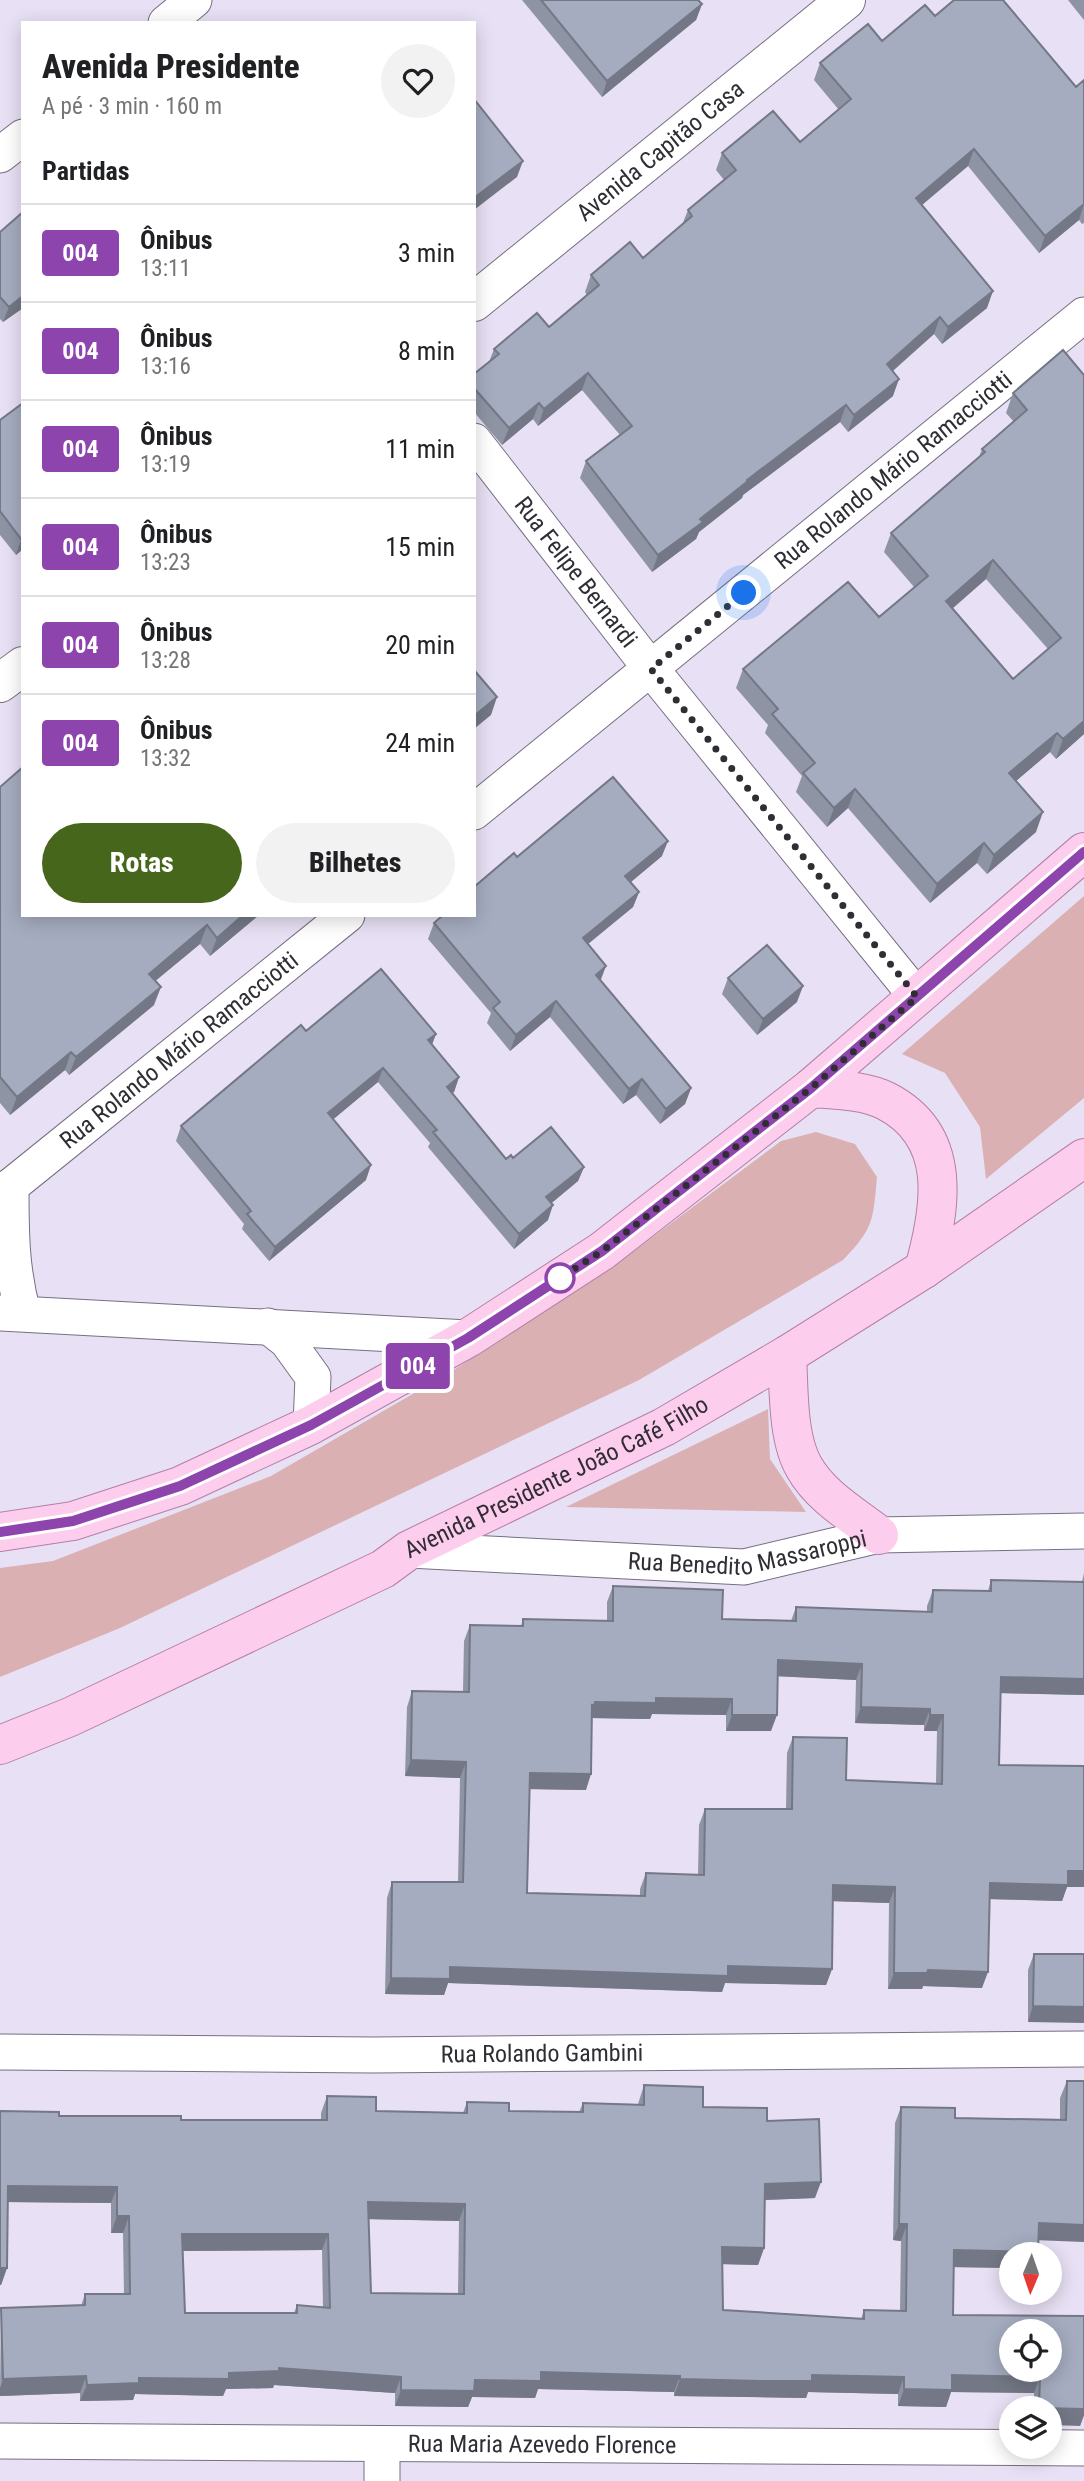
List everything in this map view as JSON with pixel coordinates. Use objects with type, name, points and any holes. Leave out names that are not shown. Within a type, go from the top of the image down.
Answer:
[{"type":"main road","name":"Avenida Capitão Casa","points":[[476,300],[846,0]]},
{"type":"main road","points":[[0,683],[21,667]]},
{"type":"main road","points":[[0,1532],[73,1521],[180,1486],[311,1425],[468,1338],[602,1251],[811,1088],[1084,852]]},
{"type":"main road","points":[[811,1088],[858,1093],[885,1100],[910,1118],[927,1137],[934,1153],[938,1177],[934,1233],[924,1269]]},
{"type":"main road","name":"Avenida Presidente João Café Filho","points":[[0,1745],[70,1717],[308,1605],[383,1569],[410,1550],[664,1427],[787,1355],[924,1269],[1084,1158]]},
{"type":"main road","points":[[787,1355],[792,1430],[803,1466],[825,1494],[879,1535]]},
{"type":"street","points":[[0,155],[21,139]]},
{"type":"street","name":"Rua Rolando Mário Ramacciotti","points":[[476,810],[1084,315]]},
{"type":"street","name":"Rua Felipe Bernardi","points":[[476,444],[651,669],[917,997]]},
{"type":"street","name":"Rua Rolando Mário Ramacciotti","points":[[11,1313],[15,1284],[6,1189],[344,917]]},
{"type":"street","points":[[11,1313],[468,1338]]},
{"type":"street","points":[[268,1326],[288,1340],[313,1377],[311,1425]]},
{"type":"street","name":"Rua Benedito Massaroppi","points":[[410,1550],[744,1567],[879,1535],[1084,1531]]},
{"type":"street","name":"Rua Rolando Gambini","points":[[0,2052],[373,2055],[1084,2049]]},
{"type":"street","name":"Rua Maria Azevedo Florence","points":[[0,2441],[1084,2448]]},
{"type":"street","points":[[382,2444],[382,2481]]},
{"type":"shaded area","points":[[1084,896],[1084,1098],[986,1179],[980,1127],[945,1073],[902,1054]]},
{"type":"shaded area","points":[[816,1132],[855,1144],[877,1177],[870,1223],[861,1240],[843,1260],[639,1380],[120,1628],[0,1677],[0,1568],[53,1561],[271,1476],[449,1373],[610,1269],[781,1141]]},
{"type":"shaded area","points":[[768,1409],[770,1459],[806,1512],[566,1507]]},
{"type":"building","points":[[541,0],[698,0],[702,4],[607,81]]},
{"type":"building","points":[[954,0],[1003,0],[1076,87],[1084,80],[1084,204],[1045,236],[974,149],[916,198],[993,291],[948,327],[940,317],[887,364],[899,379],[854,415],[846,405],[747,480],[700,519],[703,522],[658,555],[586,461],[632,426],[588,373],[544,409],[539,403],[509,428],[476,390],[476,372],[499,354],[494,349],[537,313],[549,327],[599,285],[591,275],[630,242],[643,258],[692,216],[688,210],[736,170],[722,153],[773,111],[800,142],[851,99],[820,63],[868,24],[882,41],[925,5],[935,16]]},
{"type":"building","points":[[476,102],[523,161],[476,196]]},
{"type":"building","points":[[21,214],[21,298],[9,307],[0,297],[0,232]]},
{"type":"building","points":[[1063,350],[1084,375],[1084,721],[1063,739],[1057,733],[1009,773],[1043,812],[994,855],[984,843],[937,884],[855,789],[834,808],[803,773],[815,763],[772,714],[778,709],[743,669],[848,582],[879,617],[928,576],[891,533],[985,452],[982,449],[1027,410],[1013,393]],"holes":[[[993,560],[1061,638],[1013,679],[946,601]]]},
{"type":"building","points":[[21,404],[21,539],[0,511],[0,420]]},
{"type":"building","points":[[476,672],[497,697],[476,714]]},
{"type":"building","points":[[21,769],[21,917],[241,917],[217,938],[207,925],[149,974],[161,987],[76,1057],[71,1052],[17,1097],[0,1077],[0,787]]},
{"type":"building","points":[[613,777],[668,841],[625,876],[639,892],[583,938],[606,966],[596,975],[691,1088],[666,1109],[642,1079],[629,1089],[556,1001],[516,1035],[493,1008],[500,1002],[434,923],[441,917],[476,917],[476,885],[514,853],[517,857]]},
{"type":"building","points":[[767,945],[803,986],[763,1019],[728,978]]},
{"type":"building","points":[[381,969],[436,1034],[428,1040],[459,1077],[447,1087],[506,1159],[511,1155],[513,1158],[551,1127],[584,1167],[546,1197],[553,1205],[519,1234],[433,1132],[437,1130],[383,1068],[328,1113],[371,1165],[275,1247],[247,1214],[251,1211],[181,1126],[301,1025],[306,1031]]},
{"type":"building","points":[[991,1580],[1084,1582],[1084,1679],[1001,1677],[999,1765],[1084,1766],[1084,1871],[1068,1871],[1068,1885],[990,1883],[988,1972],[928,1970],[927,1973],[894,1973],[895,1887],[833,1885],[832,1969],[728,1966],[728,1976],[450,1967],[450,1979],[391,1978],[392,1882],[463,1882],[466,1762],[411,1760],[412,1691],[469,1692],[470,1625],[523,1626],[523,1619],[613,1621],[613,1586],[723,1590],[722,1619],[796,1621],[796,1607],[932,1612],[933,1590],[991,1591]],"holes":[[[778,1660],[862,1664],[861,1707],[930,1709],[930,1715],[943,1715],[942,1784],[846,1780],[847,1738],[793,1737],[792,1809],[705,1809],[704,1875],[646,1873],[645,1896],[527,1893],[530,1773],[591,1774],[592,1705],[594,1706],[595,1702],[656,1703],[656,1698],[732,1699],[732,1715],[777,1715]]]},
{"type":"building","points":[[1034,1954],[1084,1954],[1084,2007],[1033,2006]]},
{"type":"building","points":[[1067,2081],[1084,2081],[1084,2225],[1039,2223],[1038,2242],[999,2242],[999,2251],[954,2250],[953,2315],[1084,2316],[1084,2409],[1062,2409],[1062,2396],[1039,2396],[1040,2382],[1062,2382],[1062,2319],[999,2319],[999,2376],[952,2375],[952,2390],[904,2389],[904,2377],[812,2375],[812,2381],[760,2381],[541,2372],[541,2381],[475,2380],[474,2391],[401,2390],[401,2377],[279,2368],[279,2371],[229,2373],[229,2379],[139,2378],[139,2383],[87,2385],[86,2376],[3,2379],[1,2308],[85,2305],[85,2294],[130,2294],[129,2216],[117,2216],[117,2187],[8,2186],[7,2268],[0,2268],[0,2111],[59,2112],[59,2116],[181,2116],[181,2120],[327,2120],[327,2096],[376,2097],[376,2111],[467,2113],[467,2102],[509,2103],[509,2111],[583,2112],[583,2103],[644,2105],[644,2085],[703,2087],[703,2107],[767,2108],[767,2121],[819,2119],[821,2182],[765,2184],[764,2248],[722,2247],[723,2310],[864,2319],[864,2310],[906,2311],[907,2224],[899,2224],[901,2107],[955,2108],[955,2118],[1066,2120]],"holes":[[[368,2202],[465,2204],[464,2294],[371,2293]],[[182,2234],[328,2234],[330,2308],[297,2305],[297,2313],[185,2313]]]},
{"type":"bus line","name":"004","points":[[0,1532],[73,1521],[180,1486],[311,1425],[468,1338],[602,1251],[811,1088],[1084,852]]},
{"type":"route","points":[[560,1278],[557,1280],[602,1251],[811,1088],[917,997],[651,669],[744,593]]}]
